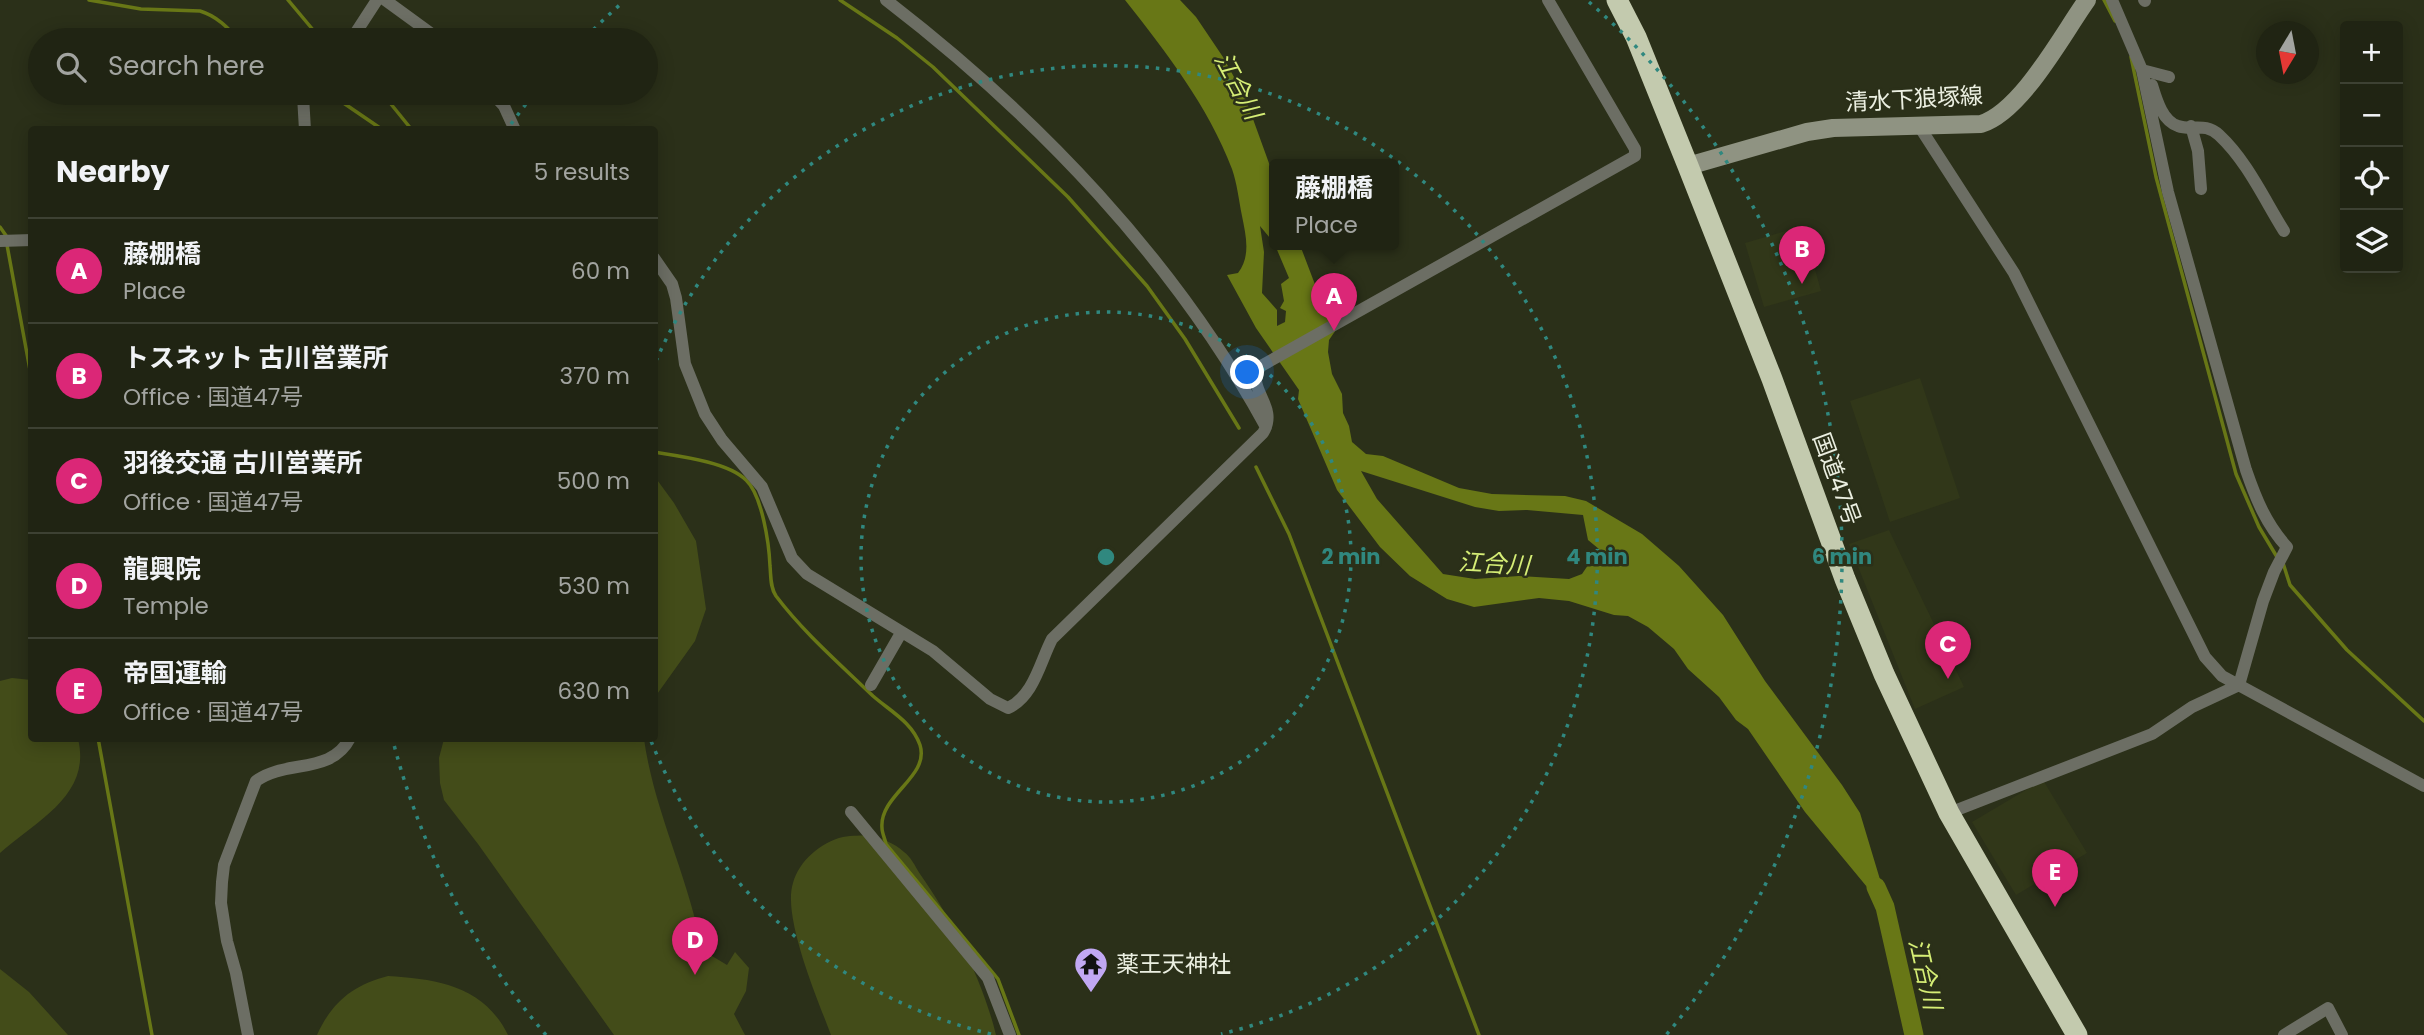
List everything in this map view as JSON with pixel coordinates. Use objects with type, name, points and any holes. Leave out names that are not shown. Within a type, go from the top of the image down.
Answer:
[{"type":"highway","name":"国道47号","points":[[1617,0],[1636,37],[1688,166],[1772,379],[1845,579],[1884,674],[1950,813],[2077,1035]]},
{"type":"main road","name":"清水下狼塚線","points":[[1688,166],[1807,132],[1833,128],[1981,124],[1995,120],[2009,107],[2062,40],[2087,0]]},
{"type":"street","points":[[359,28],[377,0]]},
{"type":"street","points":[[385,0],[424,28]]},
{"type":"street","points":[[886,0],[985,80],[1106,203],[1186,302],[1246,390],[1266,427]]},
{"type":"street","points":[[658,264],[672,284],[685,363],[705,414],[722,440],[762,487],[792,558],[807,574],[933,651],[999,705],[1008,708],[1016,705],[1035,680],[1052,639],[1266,427],[1267,410],[1255,381],[1255,375],[1261,366],[1628,160],[1636,153],[1548,0]]},
{"type":"street","points":[[2112,0],[2162,110],[2178,126],[2207,128],[2221,137],[2240,159],[2284,230]]},
{"type":"street","points":[[2142,70],[2169,77]]},
{"type":"street","points":[[1950,813],[2152,734],[2192,708],[2239,685],[2263,601],[2287,547],[2273,533],[2259,506],[2246,470],[2171,205],[2142,70]]},
{"type":"street","points":[[305,105],[305,126]]},
{"type":"street","points":[[503,105],[513,126]]},
{"type":"street","points":[[1919,126],[2014,273],[2205,657],[2222,676],[2424,786]]},
{"type":"street","points":[[2191,126],[2198,151],[2201,189]]},
{"type":"street","points":[[5,241],[28,240]]},
{"type":"street","points":[[871,685],[901,633]]},
{"type":"street","points":[[248,1035],[221,903],[224,865],[256,781],[278,769],[328,761],[339,755],[347,742]]},
{"type":"street","points":[[851,812],[988,978],[1010,1035]]},
{"type":"street","points":[[2284,1035],[2328,1008],[2342,1035]]},
{"type":"shaded area","points":[[1803,226],[1821,291],[1764,307],[1745,243]]},
{"type":"shaded area","points":[[1920,378],[1960,498],[1890,522],[1850,401]]},
{"type":"shaded area","points":[[658,481],[696,541],[706,609],[695,641],[658,693]]},
{"type":"shaded area","points":[[1889,530],[1964,687],[1915,709],[1849,544]]},
{"type":"shaded area","points":[[12,678],[28,680],[28,742],[78,742],[80,759],[77,776],[58,805],[0,853],[0,681]]},
{"type":"shaded area","points":[[443,742],[645,742],[655,792],[689,897],[702,950],[727,965],[735,952],[749,968],[746,991],[734,1014],[745,1035],[614,1035],[444,800],[439,758]]},
{"type":"shaded area","points":[[2043,780],[2087,853],[2016,895],[1972,822]]},
{"type":"shaded area","points":[[870,835],[892,844],[906,854],[932,892],[955,930],[975,972],[996,1035],[831,1035],[797,937],[792,916],[793,883],[800,867],[827,843],[843,837]]},
{"type":"shaded area","points":[[0,969],[29,992],[68,1035],[0,1035]]},
{"type":"shaded area","points":[[388,976],[424,980],[457,988],[486,1006],[508,1035],[317,1035],[330,1013],[345,996],[364,984]]},
{"type":"water","points":[[1125,0],[1180,0],[1196,17],[1223,57],[1245,97],[1269,163],[1269,237],[1260,226],[1264,252],[1262,293],[1277,310],[1277,326],[1285,322],[1286,311],[1280,308],[1284,301],[1281,284],[1289,278],[1277,250],[1302,250],[1319,295],[1333,309],[1340,324],[1329,340],[1328,352],[1332,374],[1342,394],[1343,413],[1352,442],[1366,454],[1383,456],[1459,488],[1492,494],[1565,496],[1586,501],[1642,534],[1679,566],[1723,615],[1765,681],[1860,813],[1891,916],[1805,812],[1748,729],[1736,720],[1719,697],[1688,669],[1674,649],[1648,627],[1628,616],[1614,615],[1569,601],[1539,598],[1474,607],[1447,599],[1410,576],[1380,547],[1337,490],[1298,399],[1299,390],[1256,328],[1227,275],[1238,273],[1245,260],[1245,231],[1238,192],[1232,169],[1211,123],[1171,60]],"holes":[[[1361,471],[1475,507],[1499,511],[1527,510],[1583,515],[1588,540],[1599,549],[1582,574],[1569,579],[1519,576],[1475,579],[1443,574],[1377,499]]]},
{"type":"waterway","points":[[89,0],[141,9],[200,11],[217,19],[227,28]]},
{"type":"waterway","points":[[288,0],[311,28]]},
{"type":"waterway","points":[[840,0],[897,38],[933,67],[1068,197],[1147,286],[1185,339],[1239,428]]},
{"type":"waterway","points":[[2104,0],[2115,21]]},
{"type":"waterway","points":[[2131,57],[2156,177],[2236,474],[2259,527],[2277,557]]},
{"type":"waterway","points":[[346,105],[377,126]]},
{"type":"waterway","points":[[392,105],[409,126]]},
{"type":"waterway","points":[[0,227],[7,237]]},
{"type":"waterway","points":[[7,245],[28,359]]},
{"type":"waterway","points":[[658,453],[716,464],[746,480],[752,487],[764,520],[774,593],[823,648],[912,730],[920,745],[921,756],[912,777],[895,796],[883,816],[882,830],[886,844],[998,979],[1019,1035]]},
{"type":"waterway","points":[[1256,467],[1289,534],[1479,1035]]},
{"type":"waterway","points":[[2283,563],[2290,585],[2347,650],[2424,721]]},
{"type":"waterway","points":[[99,742],[152,1035]]},
{"type":"waterway","name":"江合川","points":[[1876,887],[1885,907],[1914,1035]]},
{"type":"place","name":"トスネット 古川営業所","points":[[1802,284]]},
{"type":"place","name":"藤棚橋","points":[[1334,331]]},
{"type":"place","name":"羽後交通 古川営業所","points":[[1948,679]]},
{"type":"place","name":"帝国運輸","points":[[2055,907]]},
{"type":"place","name":"龍興院","points":[[695,975]]},
{"type":"place","name":"薬王天神社","points":[[1091,994]]}]
